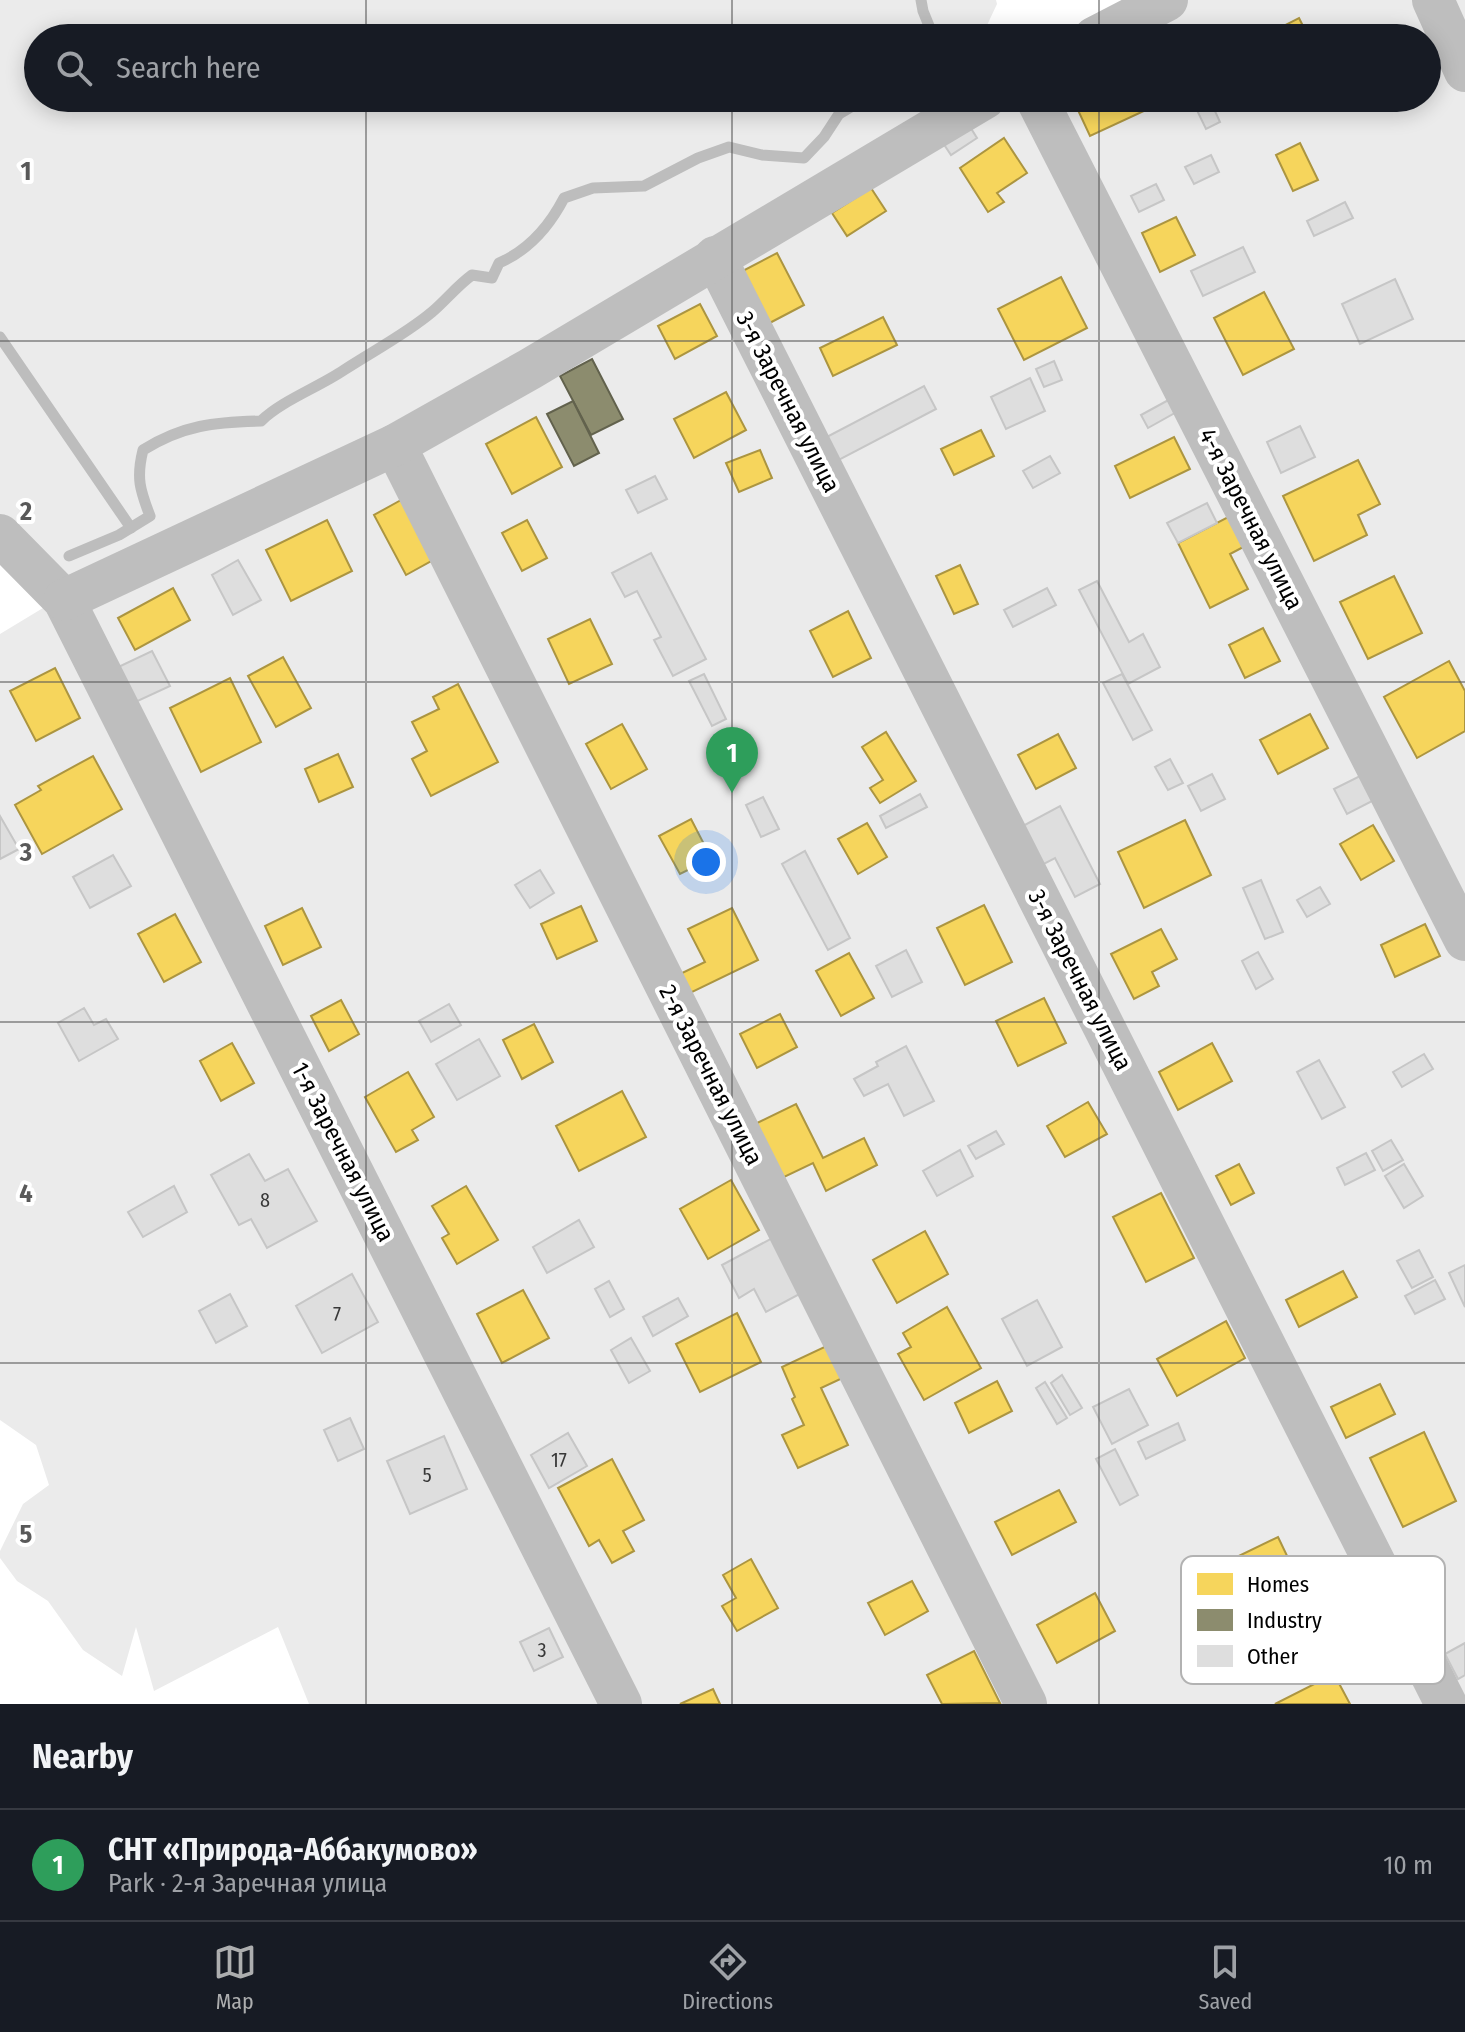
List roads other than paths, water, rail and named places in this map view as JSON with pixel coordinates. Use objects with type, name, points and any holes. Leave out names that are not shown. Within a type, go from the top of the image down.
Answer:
[{"type":"street","points":[[1121,24],[1167,0]]},
{"type":"street","points":[[1433,0],[1465,71]]},
{"type":"street","points":[[64,600],[395,445],[530,369],[961,112]]},
{"type":"street","name":"4-я Заречная улица","points":[[1043,112],[1465,940]]},
{"type":"street","name":"3-я Заречная улица","points":[[715,257],[1371,1556]]},
{"type":"street","name":"2-я Заречная улица","points":[[395,445],[1026,1704]]},
{"type":"street","name":"1-я Заречная улица","points":[[0,535],[64,600],[621,1704]]},
{"type":"street","name":"3-я Заречная улица","points":[[1436,1684],[1446,1704]]},
{"type":"waterway","points":[[921,0],[928,24]]},
{"type":"waterway","points":[[69,556],[119,535],[150,516],[140,484],[143,450],[172,435],[200,426],[261,421],[279,407],[411,328],[472,275],[492,278],[499,263],[537,236],[564,198],[593,188],[644,186],[698,158],[729,147],[762,155],[804,158],[842,112]]},
{"type":"waterway","points":[[0,337],[131,528]]},
{"type":"place","name":"СНТ «Природа-Аббакумово»","points":[[732,793]]}]
